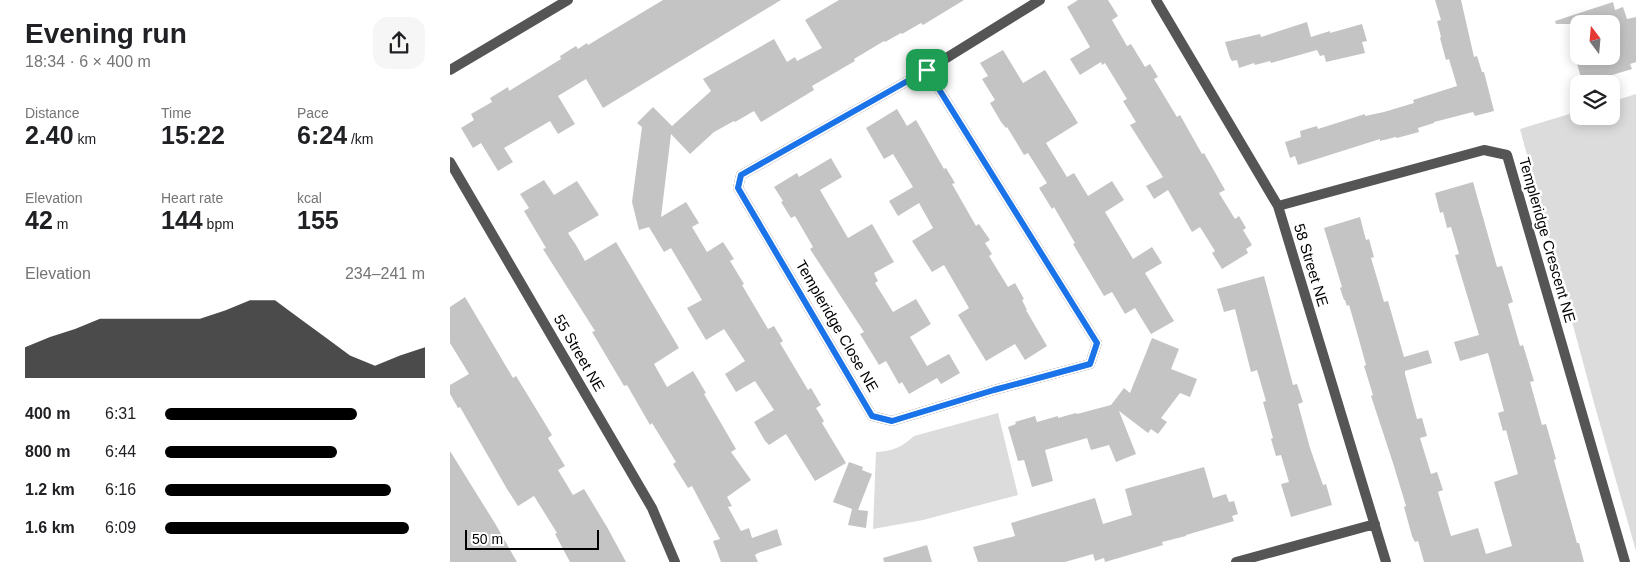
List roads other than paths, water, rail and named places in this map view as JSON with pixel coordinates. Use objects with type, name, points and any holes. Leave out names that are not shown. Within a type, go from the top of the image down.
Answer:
[{"type":"street","points":[[450,70],[568,0]]},
{"type":"street","name":"Templeridge Close NE","points":[[927,70],[1097,343],[1090,364],[994,390],[892,421],[872,416],[738,188],[741,175],[927,70],[1040,0]]},
{"type":"street","name":"58 Street NE","points":[[1156,0],[1278,206],[1386,562]]},
{"type":"street","name":"Templeridge Crescent NE","points":[[1278,206],[1484,150],[1507,155],[1625,562]]},
{"type":"street","name":"55 Street NE","points":[[450,162],[652,508],[675,562]]},
{"type":"street","points":[[1236,562],[1375,524]]}]
